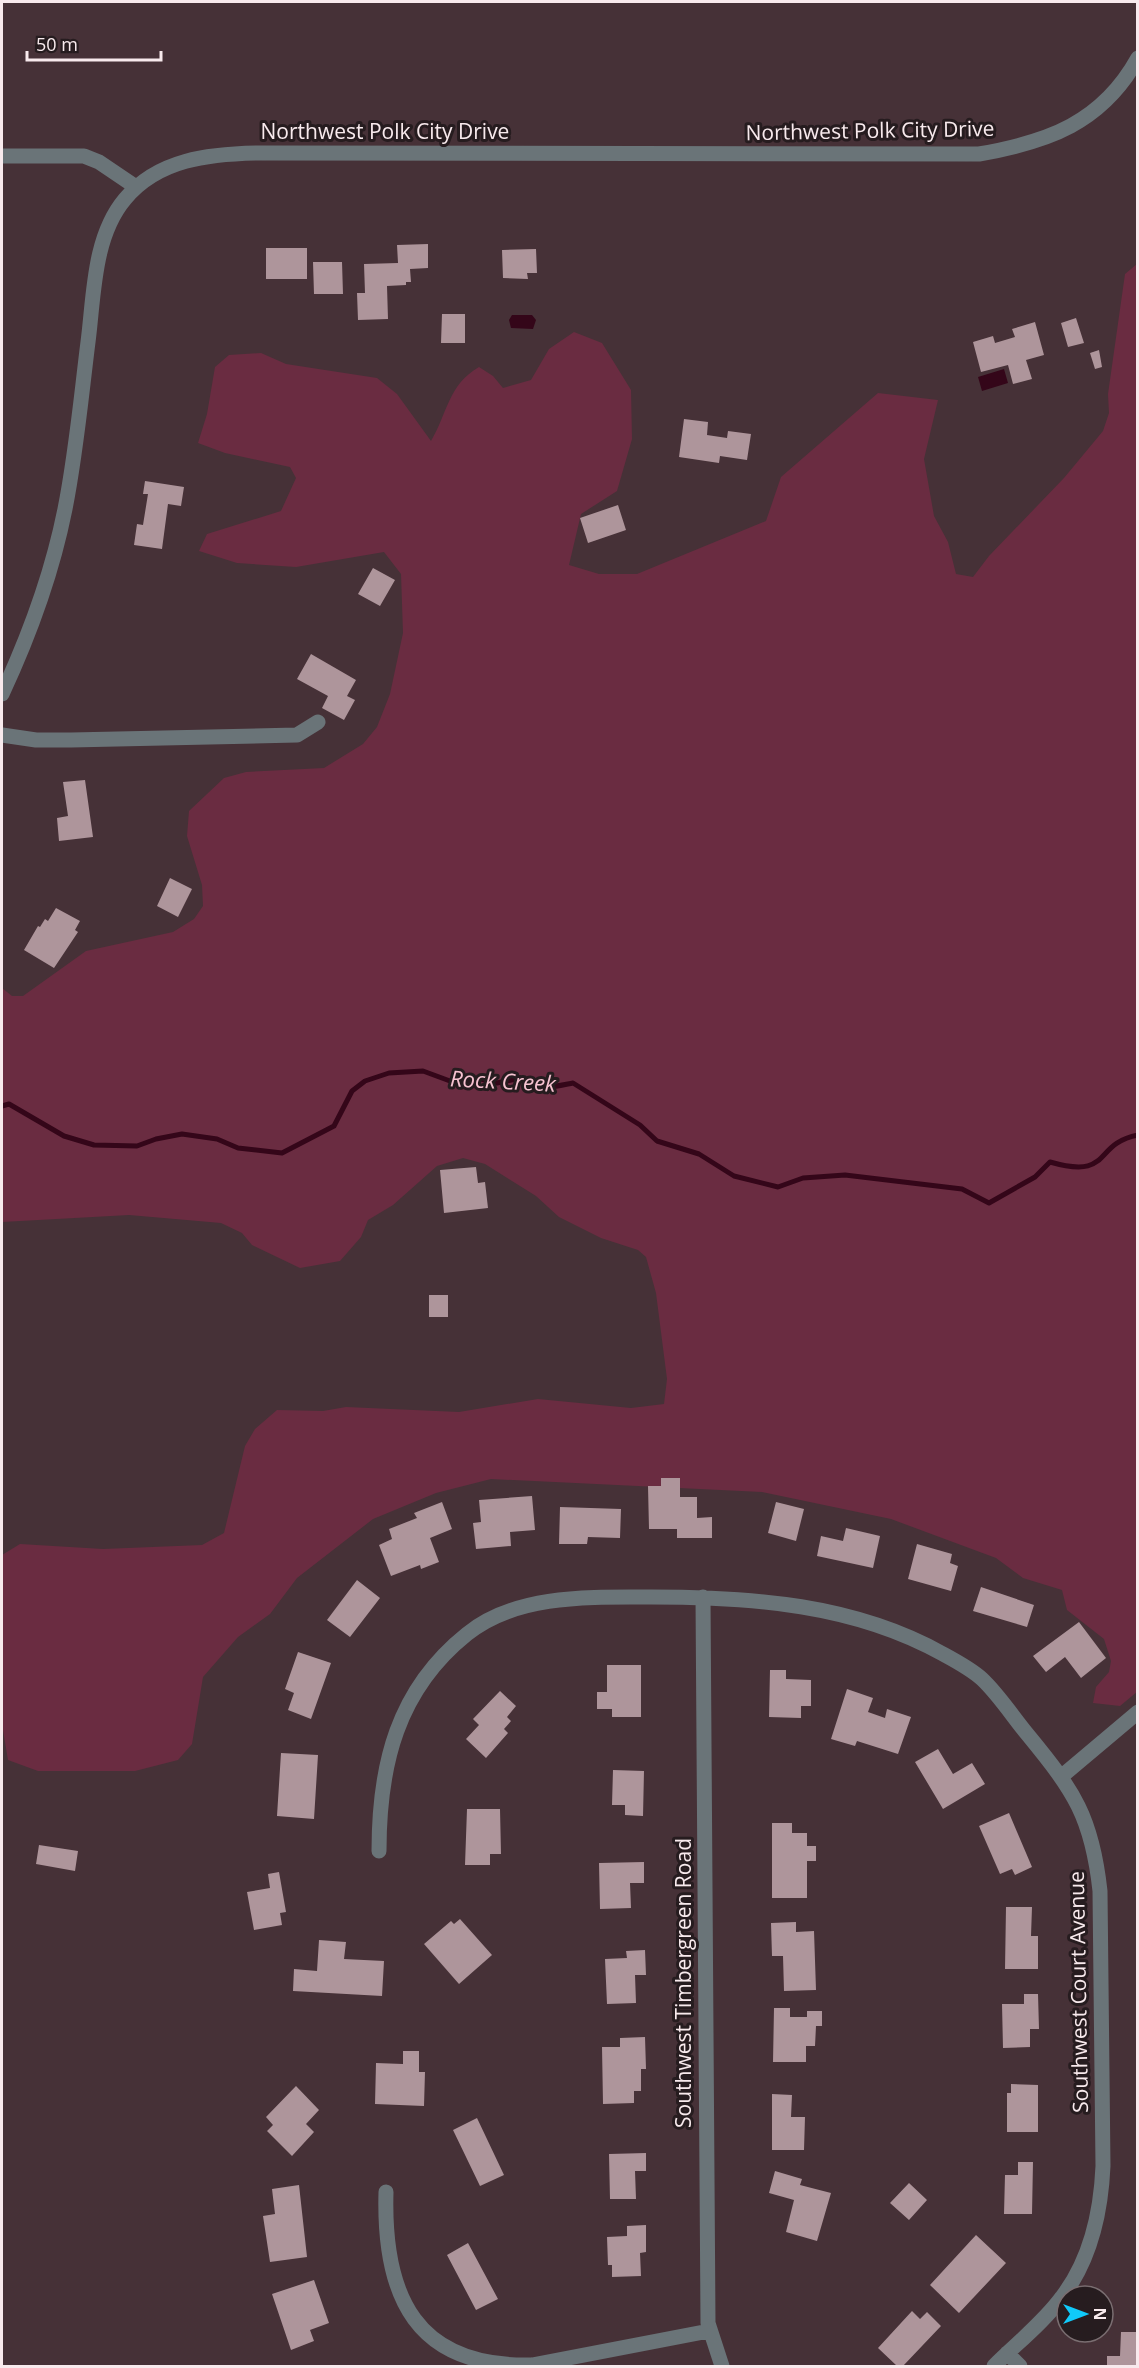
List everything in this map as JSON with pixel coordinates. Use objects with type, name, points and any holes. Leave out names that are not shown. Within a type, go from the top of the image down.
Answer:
[{"type":"street","name":"Northwest Polk City Drive","points":[[2,694],[40,604],[62,520],[103,241],[117,209],[136,187],[169,165],[199,157],[230,154],[980,154],[1022,146],[1054,136],[1087,118],[1116,90],[1137,58]]},
{"type":"street","points":[[2,156],[84,156],[99,162],[136,187]]},
{"type":"street","points":[[2,735],[36,740],[297,735],[318,722]]},
{"type":"street","name":"Southwest Court Avenue","points":[[379,1851],[379,1805],[385,1768],[398,1724],[417,1688],[441,1658],[468,1632],[504,1613],[536,1604],[572,1599],[703,1597],[757,1600],[822,1611],[886,1628],[924,1643],[982,1679],[1062,1776],[1074,1795],[1096,1851],[1100,1891],[1102,2195],[1092,2238],[1084,2259],[1062,2297],[994,2367]]},
{"type":"street","name":"Southwest Timbergreen Road","points":[[703,1597],[709,2331],[722,2367]]},
{"type":"street","points":[[1062,1776],[1137,1712]]},
{"type":"street","points":[[386,2192],[388,2259],[399,2295],[420,2327],[447,2348],[471,2360],[507,2366],[532,2365],[709,2331]]},
{"type":"street","points":[[1007,2354],[1020,2367]]},
{"type":"shaded area","points":[[1137,264],[1138,1691],[1120,1706],[1093,1703],[1096,1687],[1109,1672],[1111,1661],[1104,1639],[1067,1610],[1062,1590],[1023,1578],[996,1558],[891,1519],[762,1492],[491,1479],[436,1493],[373,1519],[297,1578],[270,1614],[238,1637],[203,1677],[192,1744],[178,1760],[135,1771],[38,1771],[8,1760],[2,1724],[2,1555],[20,1544],[103,1549],[202,1545],[224,1533],[245,1446],[255,1429],[277,1410],[323,1411],[346,1407],[459,1412],[538,1399],[631,1408],[664,1404],[667,1379],[656,1293],[646,1257],[638,1250],[601,1238],[559,1217],[536,1196],[485,1164],[463,1158],[437,1166],[393,1205],[368,1220],[361,1237],[340,1261],[300,1268],[252,1245],[242,1233],[221,1223],[129,1215],[2,1222],[2,988],[12,996],[23,996],[86,951],[173,932],[194,919],[203,906],[202,885],[187,836],[189,811],[224,778],[246,772],[324,768],[363,744],[377,727],[390,694],[403,633],[401,574],[384,552],[296,567],[237,563],[199,551],[207,534],[281,511],[296,478],[290,467],[225,453],[198,443],[207,414],[215,367],[229,355],[261,353],[286,364],[377,378],[397,394],[431,441],[455,391],[469,374],[479,367],[493,376],[503,388],[531,380],[549,349],[574,332],[602,343],[631,390],[632,439],[617,491],[581,514],[569,565],[599,574],[637,574],[766,521],[781,477],[878,393],[938,400],[924,459],[934,516],[948,542],[956,574],[973,577],[989,556],[1064,478],[1103,431],[1109,413],[1108,394],[1125,274]]},
{"type":"shaded area","points":[[512,315],[532,315],[536,320],[533,329],[511,328],[509,320]]},
{"type":"shaded area","points":[[1004,369],[1008,383],[982,391],[978,377]]},
{"type":"building","points":[[428,244],[428,268],[410,269],[411,282],[406,282],[406,285],[387,286],[388,319],[358,320],[357,293],[365,293],[364,264],[398,263],[397,245]]},
{"type":"building","points":[[266,248],[307,248],[307,279],[266,279]]},
{"type":"building","points":[[536,249],[537,273],[527,273],[528,279],[503,278],[502,250]]},
{"type":"building","points":[[313,262],[342,262],[343,294],[314,294]]},
{"type":"building","points":[[442,314],[465,314],[465,343],[441,343]]},
{"type":"building","points":[[1076,318],[1084,343],[1068,347],[1061,323]]},
{"type":"building","points":[[1035,322],[1044,355],[1026,360],[1032,379],[1013,384],[1008,365],[981,372],[973,342],[993,336],[995,343],[1015,337],[1012,329]]},
{"type":"building","points":[[1099,350],[1102,367],[1095,369],[1090,353]]},
{"type":"building","points":[[684,419],[708,422],[707,435],[727,438],[728,431],[751,434],[747,460],[720,456],[719,463],[679,457]]},
{"type":"building","points":[[145,481],[184,487],[181,506],[168,504],[162,549],[134,545],[137,524],[143,525],[148,494],[143,494]]},
{"type":"building","points":[[618,505],[626,530],[588,543],[580,518]]},
{"type":"building","points":[[373,568],[395,580],[380,606],[358,594]]},
{"type":"building","points":[[311,654],[356,680],[347,696],[355,700],[344,720],[322,708],[328,696],[297,679]]},
{"type":"building","points":[[85,780],[93,837],[59,841],[57,818],[68,816],[63,782]]},
{"type":"building","points":[[170,878],[192,889],[178,917],[157,906]]},
{"type":"building","points":[[56,908],[80,921],[75,930],[78,932],[54,968],[24,950],[38,926],[40,927],[45,919],[48,921]]},
{"type":"building","points":[[476,1167],[478,1183],[485,1182],[488,1208],[444,1213],[440,1170]]},
{"type":"building","points":[[429,1295],[448,1295],[448,1317],[429,1317]]},
{"type":"building","points":[[661,1478],[680,1478],[680,1497],[697,1497],[697,1518],[712,1517],[712,1538],[677,1538],[677,1529],[649,1529],[648,1486],[661,1486]]},
{"type":"building","points":[[532,1496],[535,1530],[510,1532],[511,1546],[476,1549],[473,1523],[481,1522],[479,1500]]},
{"type":"building","points":[[442,1502],[452,1529],[430,1538],[439,1562],[421,1569],[420,1565],[391,1576],[379,1545],[392,1539],[389,1529],[417,1518],[414,1513]]},
{"type":"building","points":[[776,1502],[804,1509],[796,1541],[768,1533]]},
{"type":"building","points":[[560,1507],[621,1509],[620,1538],[588,1537],[587,1544],[559,1544]]},
{"type":"building","points":[[846,1528],[880,1536],[873,1568],[817,1556],[821,1536],[843,1541]]},
{"type":"building","points":[[917,1544],[952,1554],[950,1563],[958,1566],[951,1591],[908,1579]]},
{"type":"building","points":[[357,1580],[380,1598],[350,1637],[327,1620]]},
{"type":"building","points":[[981,1587],[1034,1605],[1027,1627],[973,1611]]},
{"type":"building","points":[[1079,1622],[1106,1658],[1081,1678],[1065,1657],[1046,1672],[1033,1656]]},
{"type":"building","points":[[298,1652],[331,1663],[311,1719],[288,1710],[294,1693],[285,1689]]},
{"type":"building","points":[[607,1665],[641,1665],[641,1717],[612,1717],[612,1709],[597,1709],[597,1692],[607,1692]]},
{"type":"building","points":[[770,1670],[786,1670],[786,1679],[811,1680],[811,1706],[801,1706],[801,1718],[769,1717]]},
{"type":"building","points":[[847,1689],[873,1698],[868,1712],[885,1718],[887,1709],[911,1717],[898,1754],[857,1741],[855,1746],[831,1739]]},
{"type":"building","points":[[500,1691],[516,1706],[507,1717],[511,1721],[504,1729],[508,1733],[486,1758],[466,1739],[479,1725],[473,1719]]},
{"type":"building","points":[[938,1749],[953,1774],[972,1763],[985,1784],[943,1809],[915,1762]]},
{"type":"building","points":[[281,1753],[318,1755],[314,1819],[277,1816]]},
{"type":"building","points":[[613,1770],[644,1771],[643,1816],[625,1815],[625,1805],[612,1805]]},
{"type":"building","points":[[467,1809],[500,1809],[501,1854],[490,1854],[490,1865],[465,1865]]},
{"type":"building","points":[[1009,1813],[1032,1867],[1015,1875],[1012,1869],[1000,1874],[979,1826]]},
{"type":"building","points":[[772,1823],[792,1823],[792,1833],[807,1833],[807,1846],[816,1846],[816,1861],[807,1861],[807,1898],[772,1898]]},
{"type":"building","points":[[39,1845],[78,1851],[75,1871],[36,1864]]},
{"type":"building","points":[[644,1862],[644,1883],[630,1883],[631,1908],[600,1909],[599,1863]]},
{"type":"building","points":[[279,1872],[286,1912],[280,1913],[282,1925],[254,1930],[247,1892],[270,1888],[268,1874]]},
{"type":"building","points":[[1006,1907],[1032,1907],[1031,1936],[1038,1936],[1038,1969],[1005,1969]]},
{"type":"building","points":[[460,1919],[492,1955],[459,1984],[424,1944],[451,1921],[454,1924]]},
{"type":"building","points":[[796,1922],[796,1932],[814,1931],[816,1990],[784,1991],[783,1956],[772,1956],[771,1923]]},
{"type":"building","points":[[319,1940],[346,1942],[344,1959],[384,1961],[382,1996],[293,1991],[294,1969],[317,1971]]},
{"type":"building","points":[[645,1950],[646,1975],[635,1975],[636,2003],[607,2004],[605,1959],[627,1958],[626,1951]]},
{"type":"building","points":[[1024,1994],[1038,1994],[1039,2029],[1030,2029],[1030,2047],[1003,2048],[1002,2004],[1024,2004]]},
{"type":"building","points":[[774,2008],[790,2008],[790,2017],[807,2017],[807,2011],[822,2011],[822,2026],[816,2026],[815,2046],[806,2046],[806,2062],[773,2062]]},
{"type":"building","points":[[645,2037],[646,2069],[641,2069],[641,2091],[634,2091],[634,2103],[603,2104],[602,2047],[620,2047],[620,2038]]},
{"type":"building","points":[[403,2051],[419,2051],[419,2072],[425,2072],[424,2106],[375,2104],[376,2063],[403,2064]]},
{"type":"building","points":[[1011,2084],[1038,2085],[1038,2132],[1007,2132],[1007,2093],[1011,2093]]},
{"type":"building","points":[[296,2086],[319,2110],[306,2124],[314,2132],[292,2156],[267,2131],[273,2125],[266,2117]]},
{"type":"building","points":[[772,2094],[792,2095],[791,2117],[805,2117],[804,2150],[772,2150]]},
{"type":"building","points":[[477,2118],[504,2175],[480,2186],[453,2130]]},
{"type":"building","points":[[646,2153],[646,2171],[635,2171],[636,2199],[610,2199],[609,2154]]},
{"type":"building","points":[[1018,2162],[1033,2162],[1032,2214],[1004,2214],[1005,2175],[1018,2175]]},
{"type":"building","points":[[775,2171],[802,2179],[800,2185],[831,2193],[817,2241],[786,2232],[794,2200],[769,2193]]},
{"type":"building","points":[[909,2183],[927,2200],[909,2220],[890,2203]]},
{"type":"building","points":[[299,2185],[307,2257],[270,2262],[263,2216],[275,2214],[272,2189]]},
{"type":"building","points":[[646,2225],[646,2252],[640,2253],[641,2276],[612,2277],[612,2265],[608,2265],[607,2237],[627,2236],[627,2226]]},
{"type":"building","points":[[976,2235],[1006,2263],[959,2313],[930,2285]]},
{"type":"building","points":[[468,2243],[498,2299],[476,2310],[447,2255]]},
{"type":"building","points":[[314,2280],[329,2323],[310,2330],[314,2341],[291,2350],[272,2294]]},
{"type":"building","points":[[912,2311],[920,2319],[927,2312],[941,2326],[903,2366],[897,2366],[878,2348]]},
{"type":"building","points":[[1121,2332],[1138,2332],[1138,2366],[1107,2366],[1107,2356],[1120,2356]]},
{"type":"waterway","name":"Rock Creek","points":[[2,1106],[9,1104],[64,1136],[94,1145],[137,1146],[156,1139],[182,1134],[217,1139],[238,1148],[282,1153],[334,1126],[352,1091],[365,1081],[389,1073],[423,1071],[450,1081],[481,1079],[497,1083],[521,1078],[539,1087],[573,1083],[640,1125],[657,1141],[699,1154],[734,1176],[778,1187],[803,1178],[845,1175],[962,1189],[989,1203],[1035,1177],[1050,1162],[1084,1167],[1093,1164],[1124,1139],[1138,1135]]}]
